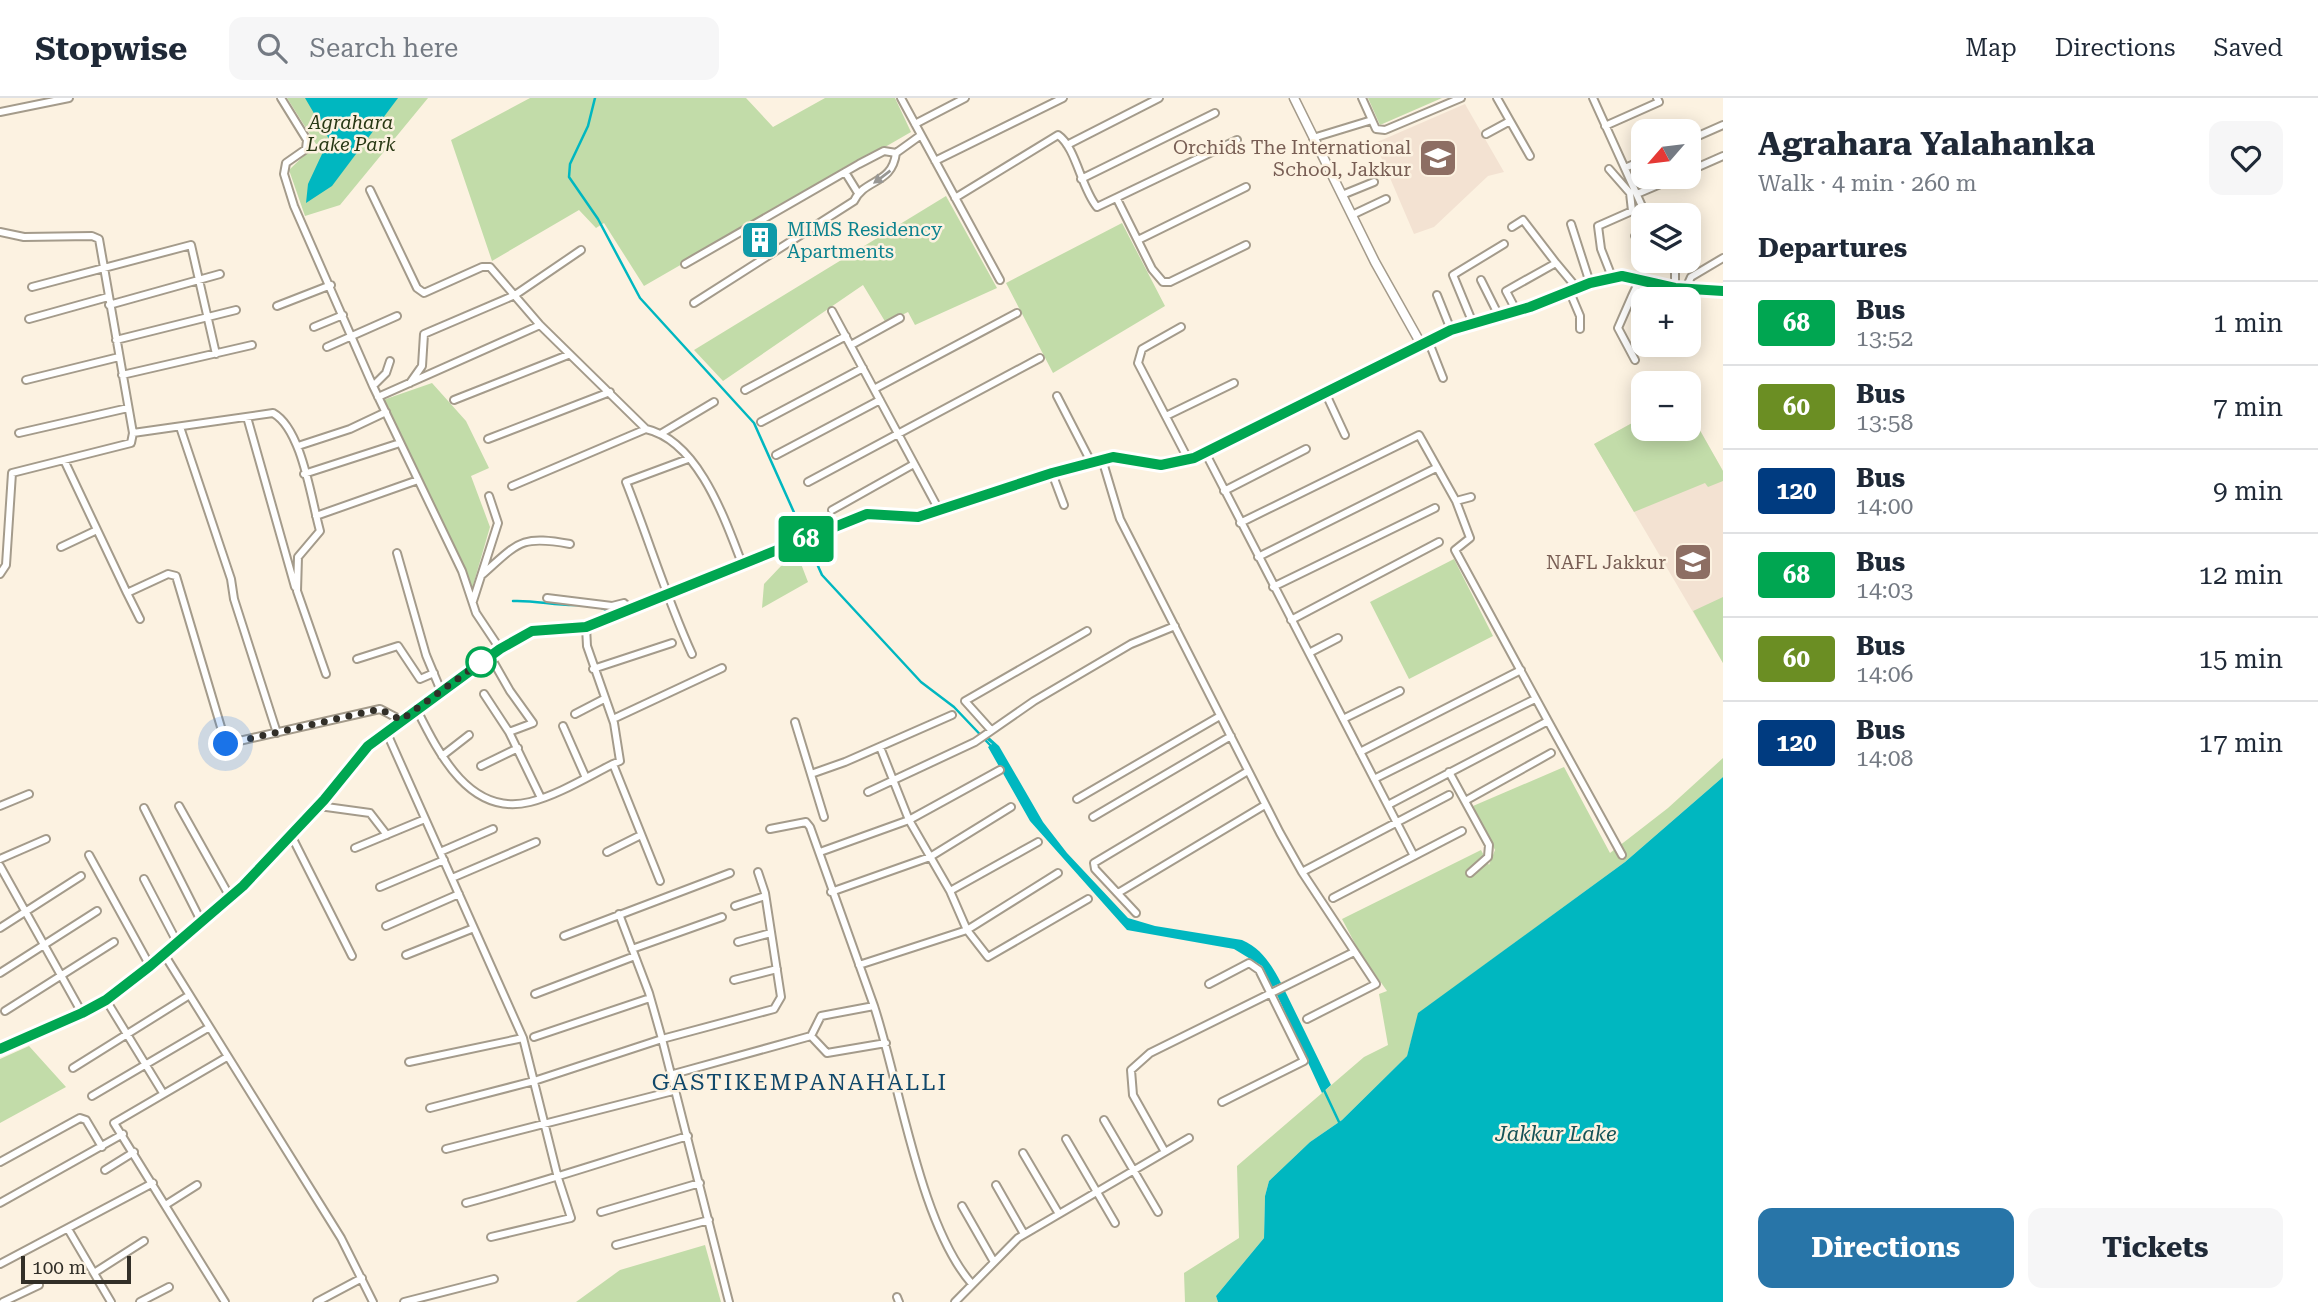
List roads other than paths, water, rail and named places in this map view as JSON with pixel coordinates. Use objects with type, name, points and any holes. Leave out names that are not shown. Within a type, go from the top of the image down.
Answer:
[{"type":"street","points":[[0,112],[69,98]]},
{"type":"street","points":[[281,98],[307,140],[306,149],[286,163],[284,174],[294,206],[378,397],[462,571],[472,603],[500,649]]},
{"type":"street","points":[[901,98],[1000,281]]},
{"type":"street","points":[[915,124],[965,98]]},
{"type":"street","points":[[935,160],[1063,98]]},
{"type":"street","points":[[1067,145],[1159,98]]},
{"type":"street","points":[[1294,98],[1352,215],[1443,378]]},
{"type":"street","points":[[1362,98],[1376,129],[1385,130],[1461,98]]},
{"type":"street","points":[[1497,98],[1530,156]]},
{"type":"street","points":[[1593,98],[1640,203]]},
{"type":"street","points":[[1605,126],[1659,102],[1657,98]]},
{"type":"street","points":[[1081,179],[1215,113]]},
{"type":"street","points":[[1313,138],[1372,120]]},
{"type":"street","points":[[1486,134],[1510,121]]},
{"type":"street","points":[[1701,135],[1723,125]]},
{"type":"street","points":[[684,264],[884,151],[896,153],[921,135]]},
{"type":"street","points":[[956,198],[1058,135],[1067,145],[1081,179],[1097,206],[1117,199],[1237,140]]},
{"type":"street","points":[[694,303],[854,201],[858,193],[890,172],[896,153]]},
{"type":"street","points":[[1701,166],[1723,156]]},
{"type":"street","points":[[1625,168],[1631,165]]},
{"type":"street","points":[[1609,169],[1630,193],[1632,211],[1598,226],[1601,249],[1612,277]]},
{"type":"street","points":[[845,172],[858,193]]},
{"type":"street","points":[[1342,195],[1374,182]]},
{"type":"street","points":[[1138,240],[1246,187]]},
{"type":"street","points":[[1636,194],[1648,189]]},
{"type":"street","points":[[370,190],[417,288],[424,293],[482,267],[490,267],[568,355],[646,429],[662,433],[679,446],[719,503],[743,566]]},
{"type":"street","points":[[1117,199],[1152,269],[1163,282],[1170,282],[1246,245]]},
{"type":"street","points":[[1352,215],[1386,200]]},
{"type":"street","points":[[1512,227],[1523,220],[1556,263],[1573,289],[1580,316],[1580,329]]},
{"type":"street","points":[[1570,224],[1590,283]]},
{"type":"street","points":[[0,232],[24,237],[99,239],[133,433],[131,443],[11,475],[6,565],[0,574]]},
{"type":"street","points":[[1472,321],[1453,275],[1504,244]]},
{"type":"street","points":[[32,287],[191,245],[216,354]]},
{"type":"street","points":[[410,383],[422,366],[425,334],[514,295],[581,250]]},
{"type":"street","points":[[1686,287],[1691,277],[1723,258]]},
{"type":"street","points":[[1516,310],[1506,291],[1556,263]]},
{"type":"street","points":[[29,319],[220,274]]},
{"type":"street","points":[[0,1049],[106,1000],[150,966],[230,897],[319,806],[368,746],[490,656],[532,631],[586,627],[867,514],[918,517],[1052,473],[1113,457],[1161,465],[1188,459],[1451,330],[1590,283],[1612,277],[1640,279],[1671,287]]},
{"type":"street","points":[[1636,287],[1640,279]]},
{"type":"street","points":[[1481,280],[1498,314]]},
{"type":"street","points":[[277,306],[331,285]]},
{"type":"street","points":[[1701,289],[1723,291]]},
{"type":"street","points":[[1437,295],[1451,330]]},
{"type":"street","points":[[1631,298],[1618,328],[1631,352]]},
{"type":"street","points":[[116,340],[236,310]]},
{"type":"street","points":[[832,311],[939,510]]},
{"type":"street","points":[[874,389],[1017,313]]},
{"type":"street","points":[[314,327],[344,315]]},
{"type":"street","points":[[327,347],[397,316]]},
{"type":"street","points":[[851,345],[900,318]]},
{"type":"street","points":[[378,397],[540,325]]},
{"type":"street","points":[[1181,327],[1142,349],[1138,355],[1138,363],[1188,459]]},
{"type":"street","points":[[745,390],[846,336]]},
{"type":"street","points":[[122,375],[252,345]]},
{"type":"street","points":[[454,400],[568,355]]},
{"type":"street","points":[[26,380],[119,357]]},
{"type":"street","points":[[808,482],[1040,358]]},
{"type":"street","points":[[373,386],[386,373],[390,361]]},
{"type":"street","points":[[761,422],[863,368]]},
{"type":"street","points":[[1166,416],[1234,383]]},
{"type":"street","points":[[488,439],[610,392]]},
{"type":"street","points":[[1325,392],[1345,435]]},
{"type":"street","points":[[1057,397],[1091,462]]},
{"type":"street","points":[[776,455],[880,400]]},
{"type":"street","points":[[662,433],[715,402]]},
{"type":"street","points":[[19,433],[128,408]]},
{"type":"street","points":[[298,446],[350,429],[386,412]]},
{"type":"street","points":[[133,433],[273,413],[284,419],[298,446],[320,531],[298,557],[297,591]]},
{"type":"street","points":[[247,417],[297,591],[326,674]]},
{"type":"street","points":[[180,427],[231,579],[234,599],[277,733]]},
{"type":"street","points":[[512,486],[646,429]]},
{"type":"street","points":[[1240,523],[1419,435],[1456,500],[1470,538],[1455,550],[1622,855]]},
{"type":"street","points":[[304,474],[400,443]]},
{"type":"street","points":[[1224,491],[1306,449]]},
{"type":"street","points":[[1205,452],[1414,856]]},
{"type":"street","points":[[688,458],[626,482],[656,555],[666,597],[692,654]]},
{"type":"street","points":[[1102,459],[1120,519],[1265,805],[1302,872],[1376,984],[1307,1019]]},
{"type":"street","points":[[64,460],[140,619]]},
{"type":"street","points":[[832,510],[914,464]]},
{"type":"street","points":[[1258,557],[1436,468]]},
{"type":"street","points":[[1052,473],[1063,505]]},
{"type":"street","points":[[316,516],[418,480]]},
{"type":"street","points":[[472,603],[498,523],[489,496]]},
{"type":"street","points":[[1456,500],[1471,497]]},
{"type":"street","points":[[1273,587],[1435,508]]},
{"type":"street","points":[[61,547],[97,530]]},
{"type":"street","points":[[481,576],[520,543],[538,538],[570,544]]},
{"type":"street","points":[[1291,620],[1439,542]]},
{"type":"street","points":[[397,554],[441,691]]},
{"type":"street","points":[[127,593],[168,574],[176,576],[226,744],[380,709],[401,720]]},
{"type":"street","points":[[547,598],[612,606],[624,603],[631,610]]},
{"type":"street","points":[[868,792],[975,742],[1131,644],[1175,626]]},
{"type":"street","points":[[416,708],[442,756],[476,796],[500,805],[541,798],[586,778],[620,761],[613,719],[587,646],[586,627]]},
{"type":"street","points":[[991,730],[965,701],[1087,631]]},
{"type":"street","points":[[1309,653],[1338,638]]},
{"type":"street","points":[[593,669],[672,643]]},
{"type":"street","points":[[357,659],[398,646],[420,679],[434,673]]},
{"type":"street","points":[[490,656],[533,723],[509,732]]},
{"type":"street","points":[[613,719],[722,668]]},
{"type":"street","points":[[1360,752],[1521,670]]},
{"type":"street","points":[[1343,719],[1400,691]]},
{"type":"street","points":[[484,694],[518,748],[541,798]]},
{"type":"street","points":[[575,714],[604,699]]},
{"type":"street","points":[[1374,779],[1535,699]]},
{"type":"street","points":[[811,774],[953,715]]},
{"type":"street","points":[[1077,799],[1220,716]]},
{"type":"street","points":[[1388,805],[1548,721]]},
{"type":"street","points":[[795,722],[824,817]]},
{"type":"street","points":[[563,726],[586,778]]},
{"type":"street","points":[[386,731],[523,1038],[558,1178],[571,1218],[491,1237]]},
{"type":"street","points":[[442,756],[469,735]]},
{"type":"street","points":[[1093,817],[1231,736]]},
{"type":"street","points":[[880,747],[909,820],[950,891],[967,930],[988,957],[1088,898]]},
{"type":"street","points":[[481,766],[518,748]]},
{"type":"street","points":[[1465,801],[1551,753]]},
{"type":"street","points":[[614,764],[660,881]]},
{"type":"street","points":[[820,852],[909,820],[1000,770]]},
{"type":"street","points":[[1136,913],[1095,869],[1097,860],[1248,771]]},
{"type":"street","points":[[1449,772],[1489,845],[1488,857],[1470,873]]},
{"type":"street","points":[[0,806],[29,794]]},
{"type":"street","points":[[1302,872],[1449,795]]},
{"type":"street","points":[[1118,894],[1265,805]]},
{"type":"street","points":[[179,806],[230,897]]},
{"type":"street","points":[[319,806],[370,813],[387,835]]},
{"type":"street","points":[[831,892],[930,857],[1011,807]]},
{"type":"street","points":[[144,808],[201,921]]},
{"type":"street","points":[[355,848],[425,819]]},
{"type":"street","points":[[770,829],[806,822],[820,852],[831,892],[845,918],[886,1043],[926,1194],[959,1269],[972,1284]]},
{"type":"street","points":[[440,852],[493,830]]},
{"type":"street","points":[[1333,898],[1462,831]]},
{"type":"street","points":[[291,835],[352,956]]},
{"type":"street","points":[[607,852],[641,835]]},
{"type":"street","points":[[0,859],[46,839]]},
{"type":"street","points":[[452,878],[536,842]]},
{"type":"street","points":[[950,891],[1038,842]]},
{"type":"street","points":[[89,855],[150,966]]},
{"type":"street","points":[[380,887],[444,860]]},
{"type":"street","points":[[0,866],[82,1013]]},
{"type":"street","points":[[430,1108],[534,1081],[662,1039],[774,1009],[781,997],[765,897],[758,872]]},
{"type":"street","points":[[564,936],[730,873]]},
{"type":"street","points":[[859,965],[967,930],[1058,873]]},
{"type":"street","points":[[0,928],[81,876]]},
{"type":"street","points":[[144,879],[177,942]]},
{"type":"street","points":[[386,926],[459,894]]},
{"type":"street","points":[[734,906],[765,897]]},
{"type":"street","points":[[0,973],[97,911]]},
{"type":"street","points":[[619,914],[662,1039],[673,1091],[688,1136],[729,1302]]},
{"type":"street","points":[[535,993],[722,917]]},
{"type":"street","points":[[406,955],[474,928]]},
{"type":"street","points":[[738,942],[771,933]]},
{"type":"street","points":[[5,1011],[114,942]]},
{"type":"street","points":[[1165,1152],[1133,1095],[1131,1070],[1150,1054],[1354,952]]},
{"type":"street","points":[[164,954],[309,1185],[373,1302]]},
{"type":"street","points":[[1209,984],[1249,963],[1259,970],[1304,1061],[1222,1102]]},
{"type":"street","points":[[734,980],[777,969]]},
{"type":"street","points":[[73,1068],[188,996]]},
{"type":"street","points":[[534,1037],[650,998]]},
{"type":"street","points":[[106,1000],[163,1094]]},
{"type":"street","points":[[670,1075],[811,1036],[821,1016],[874,1006]]},
{"type":"street","points":[[92,1096],[148,1066],[208,1028]]},
{"type":"street","points":[[811,1036],[827,1053],[886,1043]]},
{"type":"street","points":[[409,1062],[523,1038]]},
{"type":"street","points":[[225,1302],[167,1204],[114,1123],[227,1057]]},
{"type":"street","points":[[446,1149],[673,1091]]},
{"type":"street","points":[[0,1162],[80,1118],[86,1120],[102,1147]]},
{"type":"street","points":[[1104,1119],[1158,1212]]},
{"type":"street","points":[[0,1203],[122,1134]]},
{"type":"street","points":[[466,1203],[558,1178],[583,1167],[688,1136]]},
{"type":"street","points":[[955,1302],[1024,1234],[1189,1138]]},
{"type":"street","points":[[1066,1139],[1115,1223]]},
{"type":"street","points":[[105,1170],[134,1152]]},
{"type":"street","points":[[1023,1153],[1059,1214]]},
{"type":"street","points":[[0,1264],[153,1183]]},
{"type":"street","points":[[601,1212],[700,1183]]},
{"type":"street","points":[[167,1204],[197,1185]]},
{"type":"street","points":[[996,1185],[1024,1234]]},
{"type":"street","points":[[961,1206],[994,1262]]},
{"type":"street","points":[[616,1245],[709,1220]]},
{"type":"street","points":[[68,1230],[111,1302]]},
{"type":"street","points":[[94,1273],[144,1241]]},
{"type":"street","points":[[317,1302],[362,1278]]},
{"type":"street","points":[[404,1302],[494,1279]]},
{"type":"street","points":[[4,1302],[39,1284]]},
{"type":"street","points":[[140,1302],[169,1287]]},
{"type":"street","points":[[443,1292],[447,1302]]},
{"type":"water","points":[[305,98],[398,98],[332,186],[306,203],[308,184],[329,139]]},
{"type":"water","points":[[989,737],[999,746],[1043,822],[1067,853],[1128,918],[1155,926],[1242,940],[1265,958],[1281,983],[1272,987],[1262,966],[1234,949],[1127,930],[1030,821],[988,747],[992,744],[986,739]]},
{"type":"water","name":"Jakkur Lake","points":[[1723,777],[1723,1302],[1218,1302],[1216,1296],[1264,1238],[1265,1196],[1269,1181],[1310,1142],[1342,1120],[1407,1056],[1418,1013],[1625,862]]},
{"type":"water","points":[[1285,991],[1331,1085],[1322,1093],[1277,995]]},
{"type":"waterway","points":[[595,98],[588,126],[570,164],[569,177],[598,219],[640,298],[754,423],[822,575],[921,682],[954,707],[991,746]]},
{"type":"waterway","points":[[513,601],[579,605]]},
{"type":"waterway","points":[[599,607],[612,612]]},
{"type":"waterway","points":[[1323,1088],[1339,1122]]},
{"type":"place","name":"Orchids The International School, Jakkur","points":[[1438,158]]},
{"type":"place","name":"MIMS Residency Apartments","points":[[760,240]]},
{"type":"place","name":"NAFL Jakkur","points":[[1693,562]]},
{"type":"district","name":"GASTIKEMPANAHALLI","points":[[800,1082]]},
{"type":"park label","name":"Agrahara Lake Park","points":[[351,133]]}]
